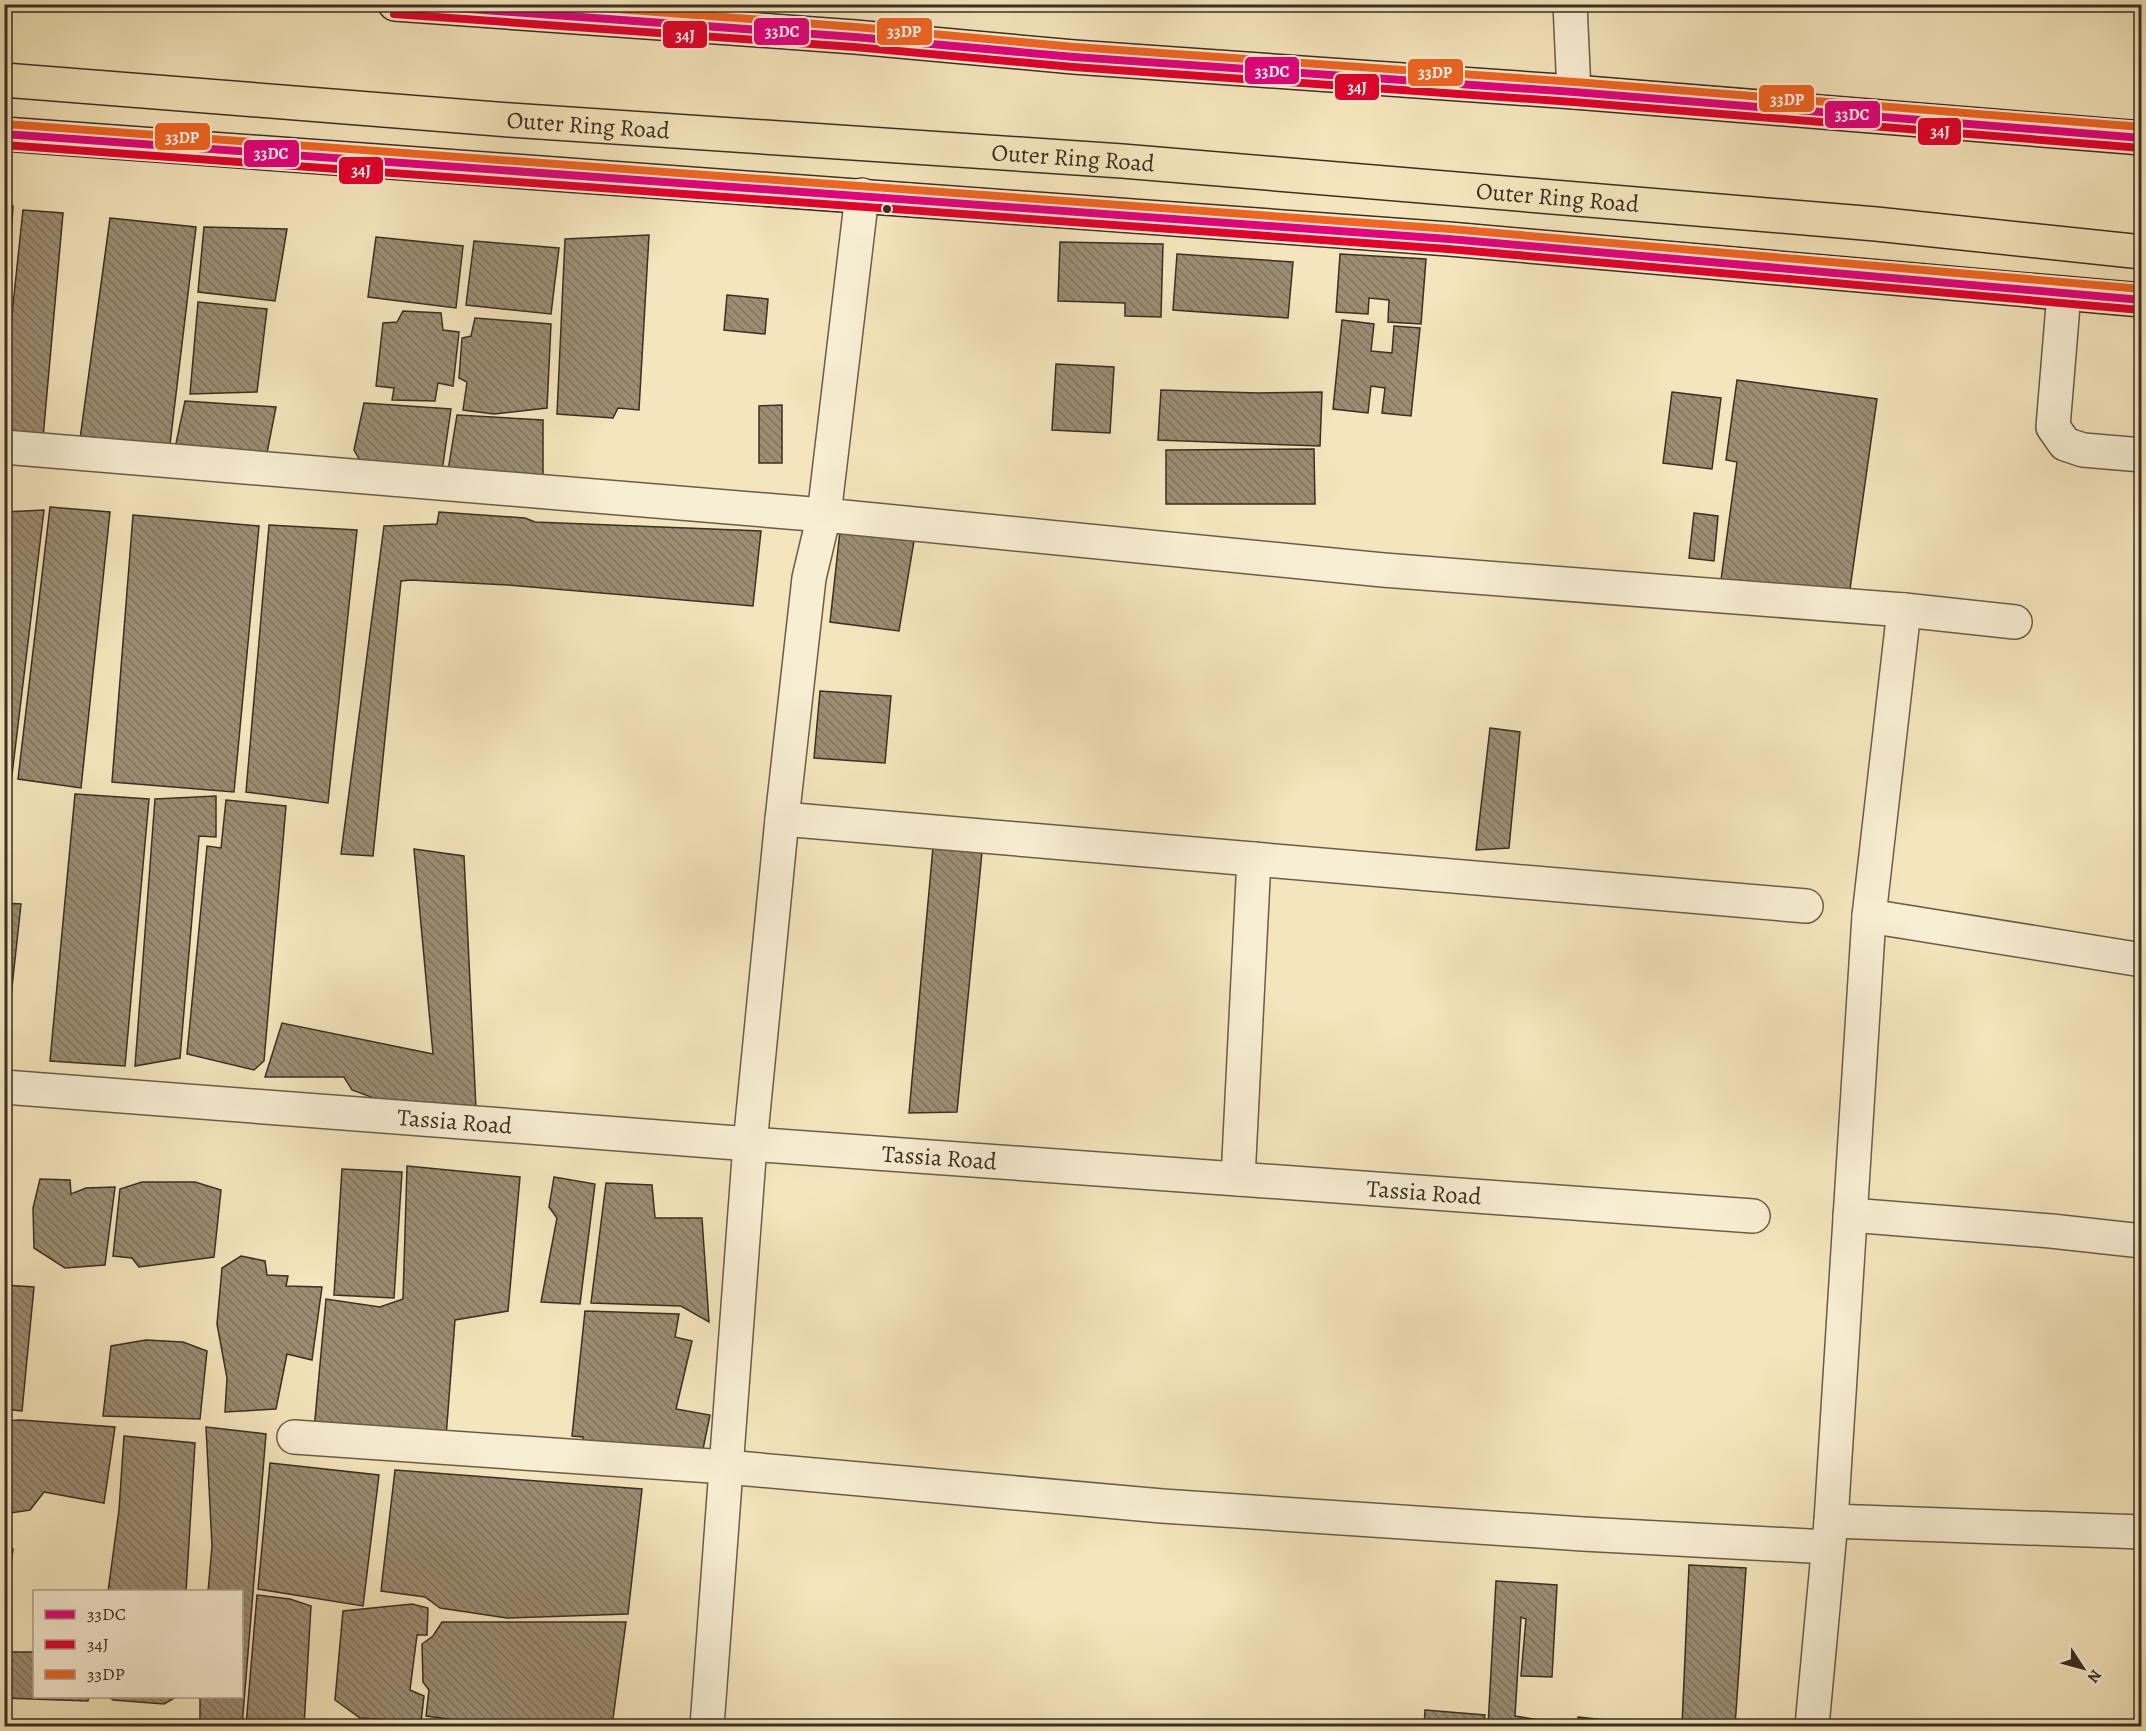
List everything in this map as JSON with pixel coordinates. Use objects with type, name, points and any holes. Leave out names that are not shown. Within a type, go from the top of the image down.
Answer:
[{"type":"main road","points":[[395,4],[855,36],[1074,57],[1574,92],[2142,138]]},
{"type":"main road","name":"Outer Ring Road","points":[[4,80],[522,120],[1122,161],[1876,224],[2142,252]]},
{"type":"main road","points":[[4,134],[1461,240],[2142,300]]},
{"type":"street","points":[[1570,4],[1574,92]]},
{"type":"street","points":[[707,1726],[750,1144],[782,819],[809,578],[824,515],[862,195]]},
{"type":"street","points":[[2064,293],[2053,426],[2065,444],[2082,450],[2142,455]]},
{"type":"street","points":[[4,447],[824,515],[1383,570],[1904,610],[2016,622]]},
{"type":"street","points":[[1812,1726],[1829,1534],[1869,916],[1904,610]]},
{"type":"street","points":[[782,819],[1806,906]]},
{"type":"street","points":[[1238,1179],[1254,859]]},
{"type":"street","points":[[1869,916],[2142,960]]},
{"type":"street","name":"Tassia Road","points":[[4,1087],[750,1144],[1753,1216]]},
{"type":"street","points":[[1850,1215],[2039,1230],[2142,1241]]},
{"type":"street","points":[[294,1437],[726,1467],[1162,1506],[1582,1534],[2142,1532]]},
{"type":"building","points":[[4,206],[13,206],[9,273],[4,272]]},
{"type":"building","points":[[23,210],[63,213],[43,438],[4,435],[4,390]]},
{"type":"building","points":[[110,218],[196,227],[170,444],[80,439]]},
{"type":"building","points":[[204,227],[287,229],[275,301],[198,292]]},
{"type":"building","points":[[649,235],[639,410],[618,408],[613,418],[557,414],[565,239]]},
{"type":"building","points":[[376,237],[463,246],[456,308],[368,297]]},
{"type":"building","points":[[474,241],[559,248],[551,314],[466,305]]},
{"type":"building","points":[[1060,242],[1163,244],[1161,317],[1125,316],[1125,303],[1058,301]]},
{"type":"building","points":[[1177,254],[1293,262],[1288,318],[1173,310]]},
{"type":"building","points":[[1340,254],[1426,259],[1421,324],[1388,322],[1389,300],[1369,298],[1368,314],[1336,312]]},
{"type":"building","points":[[727,295],[768,299],[765,334],[724,330]]},
{"type":"building","points":[[198,302],[267,309],[257,392],[190,394]]},
{"type":"building","points":[[403,311],[441,313],[443,330],[459,332],[453,386],[438,383],[435,401],[392,400],[394,388],[376,386],[383,323],[397,322]]},
{"type":"building","points":[[475,318],[551,324],[547,408],[494,414],[463,410],[467,382],[459,378],[462,338],[471,336]]},
{"type":"building","points":[[1342,320],[1374,324],[1371,351],[1392,353],[1394,326],[1420,328],[1411,416],[1382,413],[1385,388],[1371,386],[1368,413],[1333,409]]},
{"type":"building","points":[[1056,364],[1114,367],[1110,433],[1052,430]]},
{"type":"building","points":[[1737,380],[1877,399],[1849,596],[1721,580],[1737,462],[1726,460]]},
{"type":"building","points":[[1161,390],[1322,392],[1320,446],[1158,440]]},
{"type":"building","points":[[1672,392],[1721,398],[1712,469],[1663,463]]},
{"type":"building","points":[[185,401],[276,407],[266,458],[174,453]]},
{"type":"building","points":[[364,403],[451,409],[442,471],[362,464],[354,450]]},
{"type":"building","points":[[782,405],[782,463],[759,463],[759,406]]},
{"type":"building","points":[[457,415],[543,420],[543,476],[448,471]]},
{"type":"building","points":[[1314,449],[1315,504],[1166,504],[1166,450]]},
{"type":"building","points":[[50,507],[110,512],[81,788],[18,779]]},
{"type":"building","points":[[44,510],[11,783],[4,783],[4,512]]},
{"type":"building","points":[[439,512],[525,518],[535,522],[761,531],[753,606],[508,585],[401,581],[373,856],[341,854],[384,526],[437,524]]},
{"type":"building","points":[[1694,513],[1718,516],[1714,561],[1689,558]]},
{"type":"building","points":[[133,515],[259,526],[234,792],[112,782]]},
{"type":"building","points":[[841,522],[916,529],[899,631],[830,622]]},
{"type":"building","points":[[269,525],[357,530],[328,803],[246,792]]},
{"type":"building","points":[[820,691],[891,696],[885,763],[814,758]]},
{"type":"building","points":[[1490,728],[1520,732],[1509,848],[1476,850]]},
{"type":"building","points":[[75,794],[149,799],[125,1066],[50,1061]]},
{"type":"building","points":[[216,796],[216,837],[199,836],[180,1058],[135,1066],[155,799]]},
{"type":"building","points":[[226,800],[286,806],[264,1061],[254,1070],[187,1054],[207,846],[221,848]]},
{"type":"building","points":[[933,847],[982,852],[957,1112],[909,1113]]},
{"type":"building","points":[[414,849],[464,856],[476,1109],[390,1104],[352,1090],[344,1077],[265,1077],[282,1023],[433,1054]]},
{"type":"building","points":[[4,903],[21,904],[9,1015],[4,1015]]},
{"type":"building","points":[[407,1166],[520,1177],[508,1311],[455,1320],[446,1437],[314,1430],[326,1299],[380,1307],[403,1299]]},
{"type":"building","points":[[342,1169],[402,1172],[394,1298],[334,1295]]},
{"type":"building","points":[[554,1177],[595,1184],[580,1304],[541,1302],[557,1218],[549,1207]]},
{"type":"building","points":[[40,1179],[70,1180],[71,1194],[86,1188],[115,1187],[105,1265],[65,1268],[34,1248],[33,1208]]},
{"type":"building","points":[[142,1182],[195,1182],[221,1190],[214,1257],[139,1267],[132,1258],[113,1256],[120,1189]]},
{"type":"building","points":[[606,1183],[652,1185],[655,1218],[702,1218],[709,1322],[681,1306],[591,1303]]},
{"type":"building","points":[[241,1256],[265,1261],[267,1275],[288,1276],[286,1286],[322,1287],[312,1360],[287,1354],[276,1409],[225,1412],[227,1378],[217,1324],[222,1268]]},
{"type":"building","points":[[4,1285],[34,1287],[22,1411],[4,1409]]},
{"type":"building","points":[[585,1311],[679,1314],[675,1337],[692,1341],[676,1409],[710,1415],[702,1454],[583,1447],[583,1437],[572,1436]]},
{"type":"building","points":[[146,1340],[183,1342],[207,1351],[200,1419],[103,1416],[111,1346]]},
{"type":"building","points":[[21,1420],[115,1427],[104,1503],[44,1492],[30,1510],[4,1514],[4,1421]]},
{"type":"building","points":[[206,1427],[266,1434],[242,1726],[200,1726],[200,1698],[243,1698],[243,1590],[208,1590],[212,1546]]},
{"type":"building","points":[[124,1436],[195,1443],[186,1590],[108,1590],[119,1510]]},
{"type":"building","points":[[270,1463],[379,1475],[363,1606],[258,1589]]},
{"type":"building","points":[[395,1470],[642,1489],[628,1614],[507,1618],[440,1608],[425,1597],[381,1591]]},
{"type":"building","points":[[4,1549],[13,1549],[4,1618]]},
{"type":"building","points":[[1689,1565],[1746,1568],[1735,1726],[1682,1726]]},
{"type":"building","points":[[1496,1581],[1557,1585],[1552,1677],[1521,1676],[1526,1619],[1521,1617],[1515,1716],[1545,1721],[1545,1726],[1488,1726]]},
{"type":"building","points":[[257,1595],[290,1599],[311,1606],[304,1726],[246,1726]]},
{"type":"building","points":[[412,1604],[428,1608],[427,1635],[417,1635],[410,1690],[424,1696],[421,1722],[360,1718],[335,1700],[343,1611]]},
{"type":"building","points":[[442,1622],[626,1622],[612,1726],[500,1726],[426,1716],[429,1690],[423,1682],[422,1644],[433,1636]]},
{"type":"building","points":[[4,1643],[12,1652],[33,1652],[33,1698],[89,1698],[88,1701],[4,1698]]},
{"type":"building","points":[[110,1698],[174,1698],[164,1704]]},
{"type":"building","points":[[1425,1710],[1485,1715],[1483,1726],[1424,1726]]},
{"type":"building","points":[[1578,1717],[1605,1720],[1605,1726],[1577,1726]]},
{"type":"transit line","name":"33DC","points":[[402,4],[855,37],[1074,57],[1574,92],[2142,138]]},
{"type":"transit line","name":"33DP","points":[[549,4],[856,27],[1075,47],[1575,82],[2142,127]]},
{"type":"transit line","name":"34J","points":[[394,14],[854,47],[1073,67],[1573,102],[2141,148]]},
{"type":"transit line","name":"33DP","points":[[5,124],[1450,229],[2142,289]]},
{"type":"transit line","name":"33DC","points":[[4,134],[1449,239],[2142,300]]},
{"type":"transit line","name":"34J","points":[[4,145],[1448,249],[2141,310]]}]
